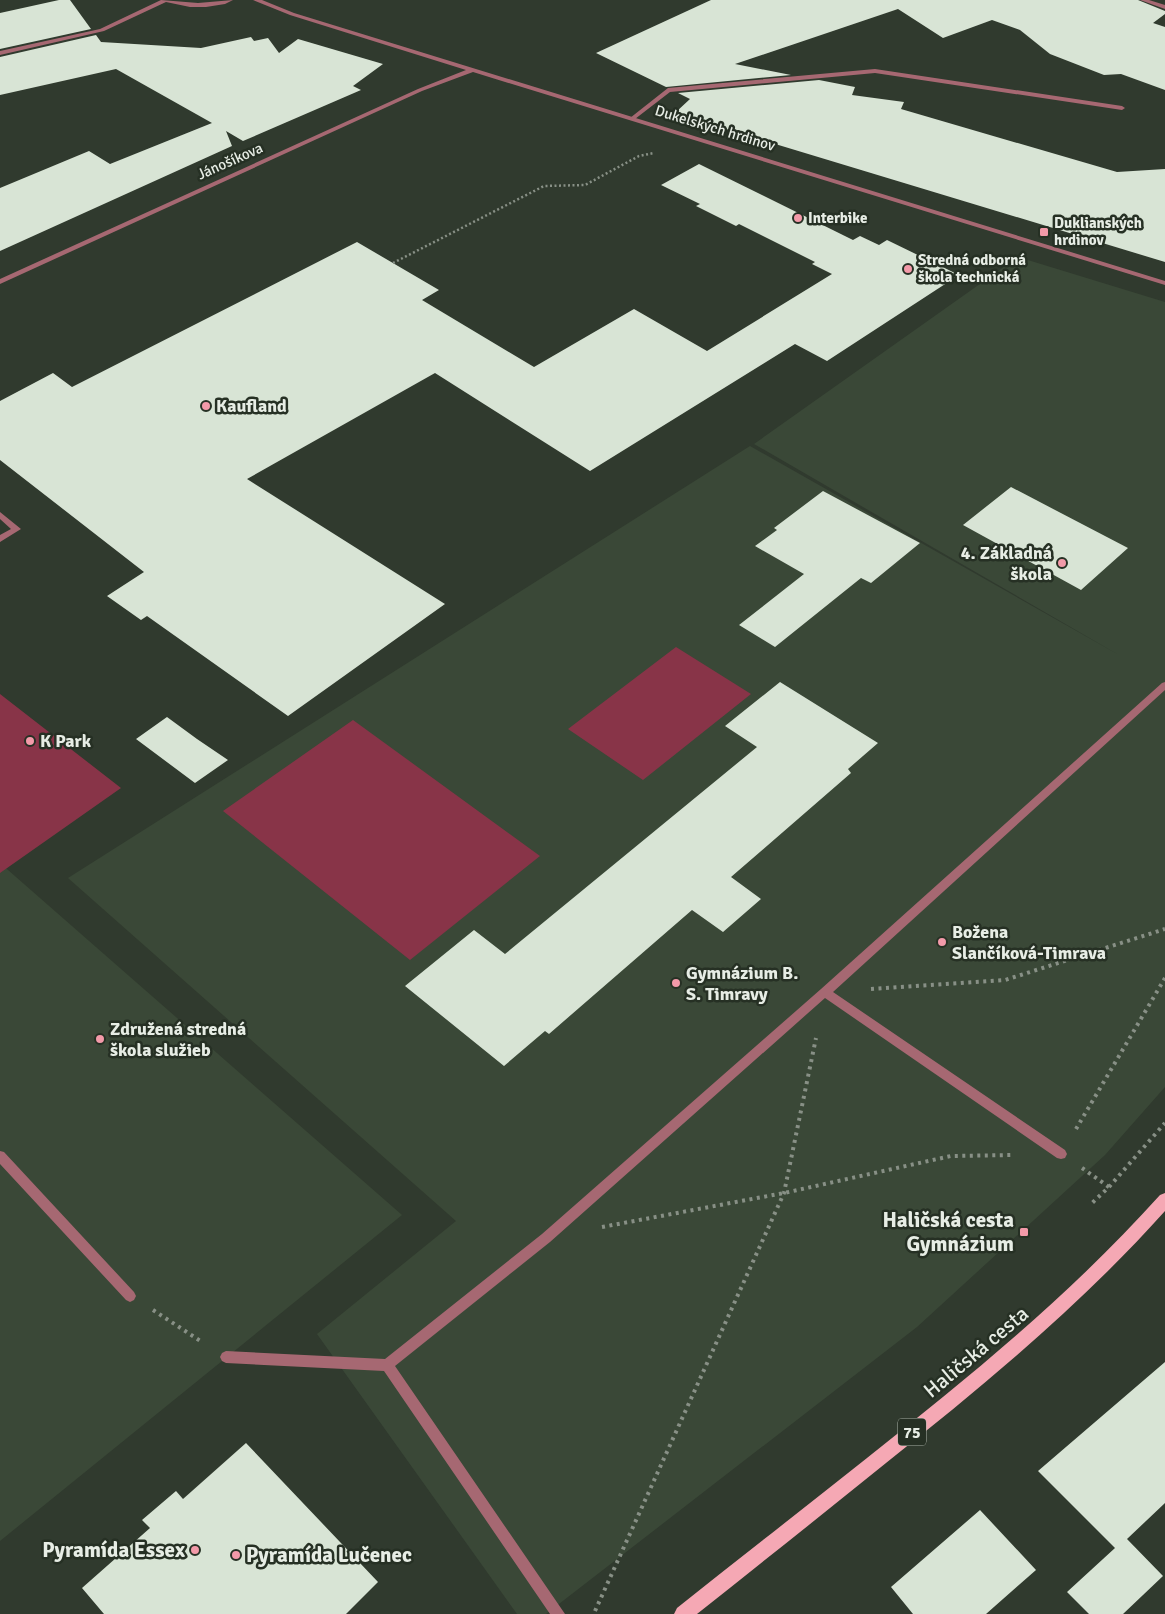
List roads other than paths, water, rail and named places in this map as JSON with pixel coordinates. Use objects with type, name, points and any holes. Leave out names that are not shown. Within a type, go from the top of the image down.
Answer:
[{"type":"main road","name":"Haličská cesta","points":[[683,1614],[940,1410],[1059,1309],[1131,1238],[1165,1200]]},
{"type":"street","points":[[0,53],[102,30],[165,0],[184,5],[205,5],[230,0]]},
{"type":"street","name":"Dukelských hrdinov","points":[[256,0],[292,14],[1165,283]]},
{"type":"street","points":[[1143,0],[1165,7]]},
{"type":"street","name":"Jánošíkova","points":[[0,282],[420,90],[474,70]]},
{"type":"street","points":[[633,118],[668,90],[875,71],[1122,108]]},
{"type":"street","points":[[0,515],[17,529],[0,539]]},
{"type":"street","points":[[226,1357],[387,1365],[546,1238],[825,992],[1165,685]]},
{"type":"street","points":[[825,992],[1062,1154]]},
{"type":"street","points":[[0,1156],[130,1296]]},
{"type":"street","points":[[387,1365],[558,1614]]},
{"type":"place","name":"Interbike","points":[[798,218]]},
{"type":"place","name":"Duklianských hrdinov","points":[[1044,232]]},
{"type":"place","name":"Stredná odborná škola technická","points":[[908,269]]},
{"type":"place","name":"Kaufland","points":[[206,406]]},
{"type":"place","name":"4. Základná škola","points":[[1062,563]]},
{"type":"place","name":"K Park","points":[[30,741]]},
{"type":"place","name":"Božena Slančíková-Timrava","points":[[942,942]]},
{"type":"place","name":"Gymnázium B. S. Timravy","points":[[676,983]]},
{"type":"place","name":"Združená stredná škola služieb","points":[[100,1039]]},
{"type":"place","name":"Haličská cesta Gymnázium","points":[[1024,1232]]},
{"type":"place","name":"Pyramída Essex","points":[[195,1550]]},
{"type":"place","name":"Pyramída Lučenec","points":[[236,1555]]}]
